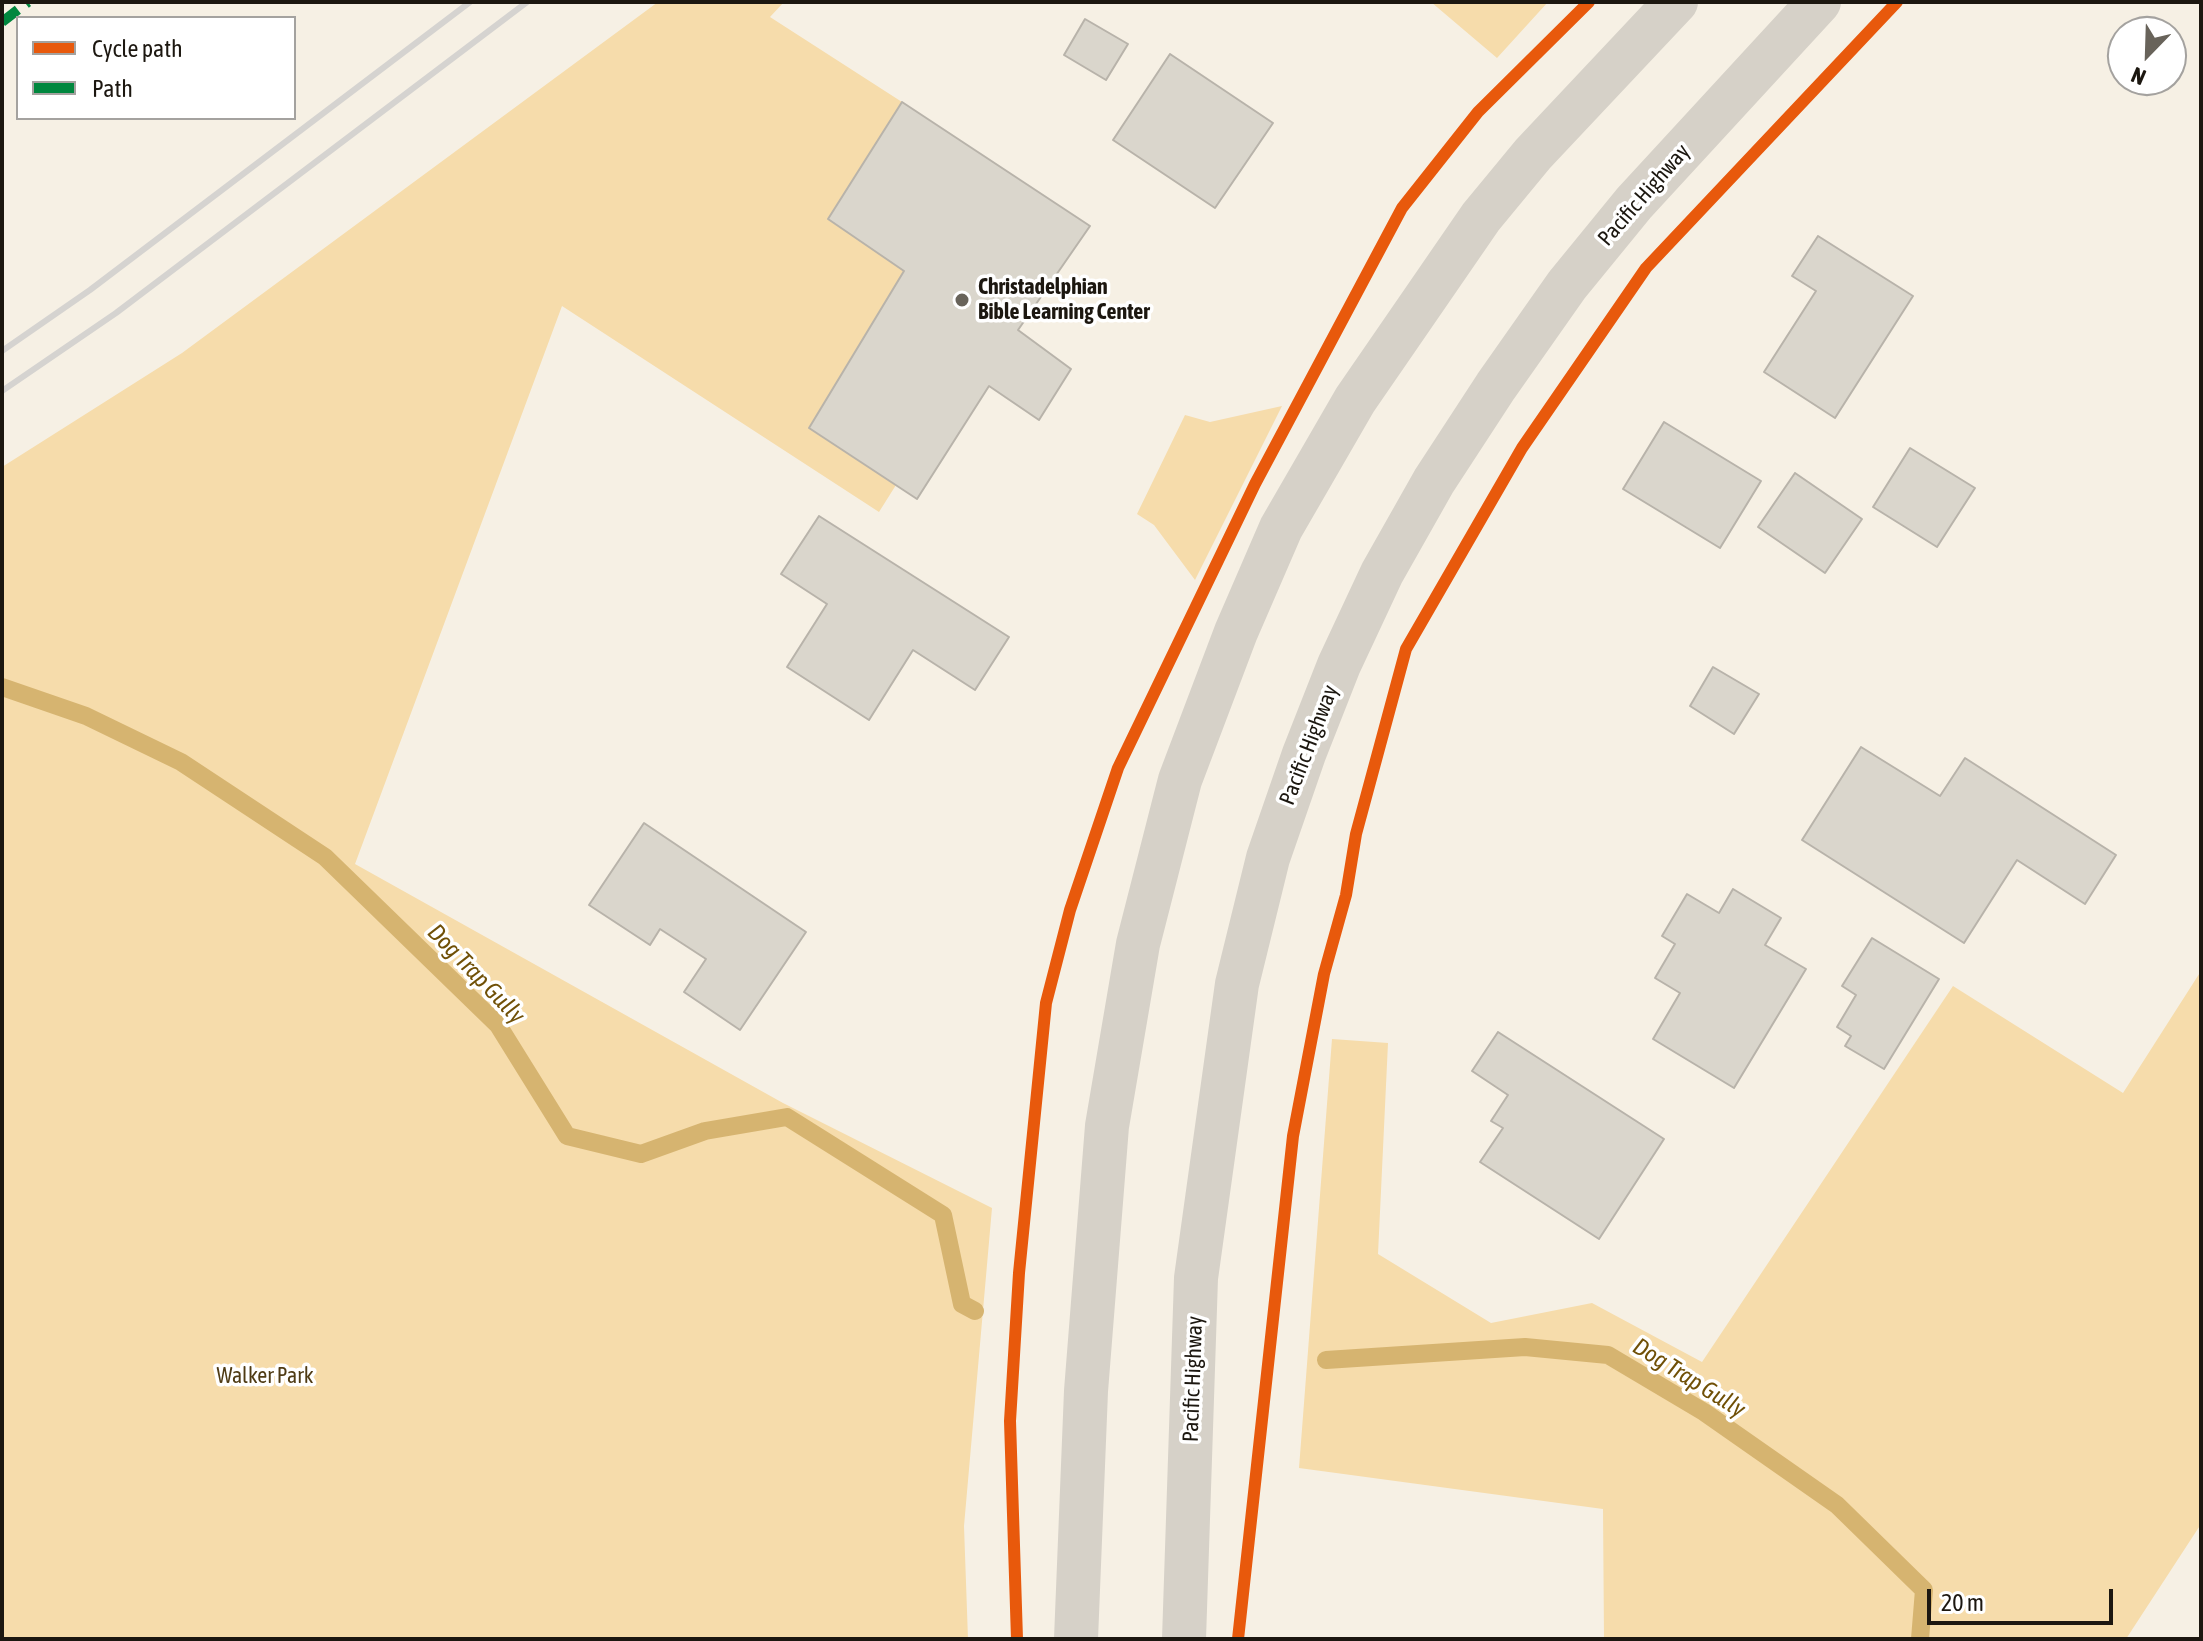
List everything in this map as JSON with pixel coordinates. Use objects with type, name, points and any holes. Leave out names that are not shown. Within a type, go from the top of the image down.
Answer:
[{"type":"main road","points":[[1076,1639],[1086,1391],[1107,1126],[1138,944],[1180,780],[1236,632],[1281,528],[1355,400],[1481,217],[1533,154],[1676,2]]},
{"type":"main road","name":"Pacific Highway","points":[[1184,1639],[1196,1278],[1237,984],[1268,858],[1304,754],[1339,665],[1382,573],[1434,481],[1496,386],[1567,285],[1634,203],[1819,2]]},
{"type":"green space","name":"Walker Park","points":[[658,2],[784,2],[770,17],[902,102],[829,219],[904,271],[809,428],[896,485],[879,512],[562,306],[355,864],[783,1103],[992,1208],[964,1526],[968,1639],[2,1639],[2,467],[182,353]]},
{"type":"green space","points":[[1431,2],[1548,2],[1497,58]]},
{"type":"green space","points":[[1282,406],[1195,580],[1154,525],[1137,514],[1185,415],[1210,422]]},
{"type":"green space","points":[[2201,971],[2201,1524],[2126,1639],[1604,1639],[1603,1509],[1299,1468],[1332,1039],[1388,1043],[1378,1254],[1491,1323],[1592,1303],[1702,1362],[1953,986],[2123,1093]]},
{"type":"building","points":[[1085,19],[1128,44],[1106,80],[1064,55]]},
{"type":"building","points":[[1170,54],[1273,123],[1215,208],[1113,140]]},
{"type":"building","name":"Christadelphian Bible Learning Center","points":[[902,102],[1090,226],[1018,330],[1071,369],[1039,420],[989,386],[917,499],[809,428],[904,271],[828,219]]},
{"type":"building","points":[[1818,236],[1913,296],[1835,418],[1764,372],[1816,291],[1792,276]]},
{"type":"building","points":[[1664,422],[1761,481],[1720,548],[1623,489]]},
{"type":"building","points":[[1910,448],[1975,488],[1937,547],[1873,507]]},
{"type":"building","points":[[1795,473],[1862,519],[1825,573],[1758,527]]},
{"type":"building","points":[[819,516],[1009,637],[975,690],[913,650],[869,720],[787,667],[827,604],[781,574]]},
{"type":"building","points":[[1713,667],[1759,694],[1734,734],[1690,706]]},
{"type":"building","points":[[1861,747],[1940,796],[1965,758],[2116,855],[2085,904],[2017,860],[1964,943],[1802,840]]},
{"type":"building","points":[[644,823],[806,932],[740,1030],[684,992],[706,959],[660,929],[650,945],[589,905]]},
{"type":"building","points":[[1733,889],[1781,918],[1765,945],[1806,969],[1734,1088],[1653,1039],[1680,993],[1655,978],[1675,944],[1662,936],[1687,894],[1719,913]]},
{"type":"building","points":[[1872,938],[1939,979],[1884,1069],[1845,1046],[1851,1036],[1837,1027],[1856,995],[1842,986]]},
{"type":"building","points":[[1498,1032],[1664,1139],[1599,1239],[1480,1162],[1503,1128],[1491,1121],[1508,1095],[1472,1071]]},
{"type":"waterway","name":"Dog Trap Gully","points":[[2,687],[86,716],[181,762],[325,857],[498,1025],[567,1136],[641,1154],[705,1131],[787,1117],[943,1215],[962,1304],[975,1311]]},
{"type":"waterway","name":"Dog Trap Gully","points":[[1326,1360],[1525,1347],[1608,1355],[1704,1412],[1837,1505],[1924,1590],[1920,1639]]},
{"type":"railway","points":[[2,351],[90,290],[470,2]]},
{"type":"railway","points":[[2,391],[116,313],[527,2]]},
{"type":"marked path","points":[[2,22],[28,2]]},
{"type":"cycle path","points":[[1017,1639],[1010,1421],[1019,1273],[1046,1003],[1070,910],[1118,768],[1255,484],[1402,208],[1478,112],[1589,2]]},
{"type":"cycle path","points":[[1238,1639],[1293,1136],[1324,974],[1346,895],[1356,834],[1406,649],[1522,448],[1646,268],[1897,2]]},
{"type":"place","name":"Christadelphian Bible Learning Center","points":[[962,300]]}]
